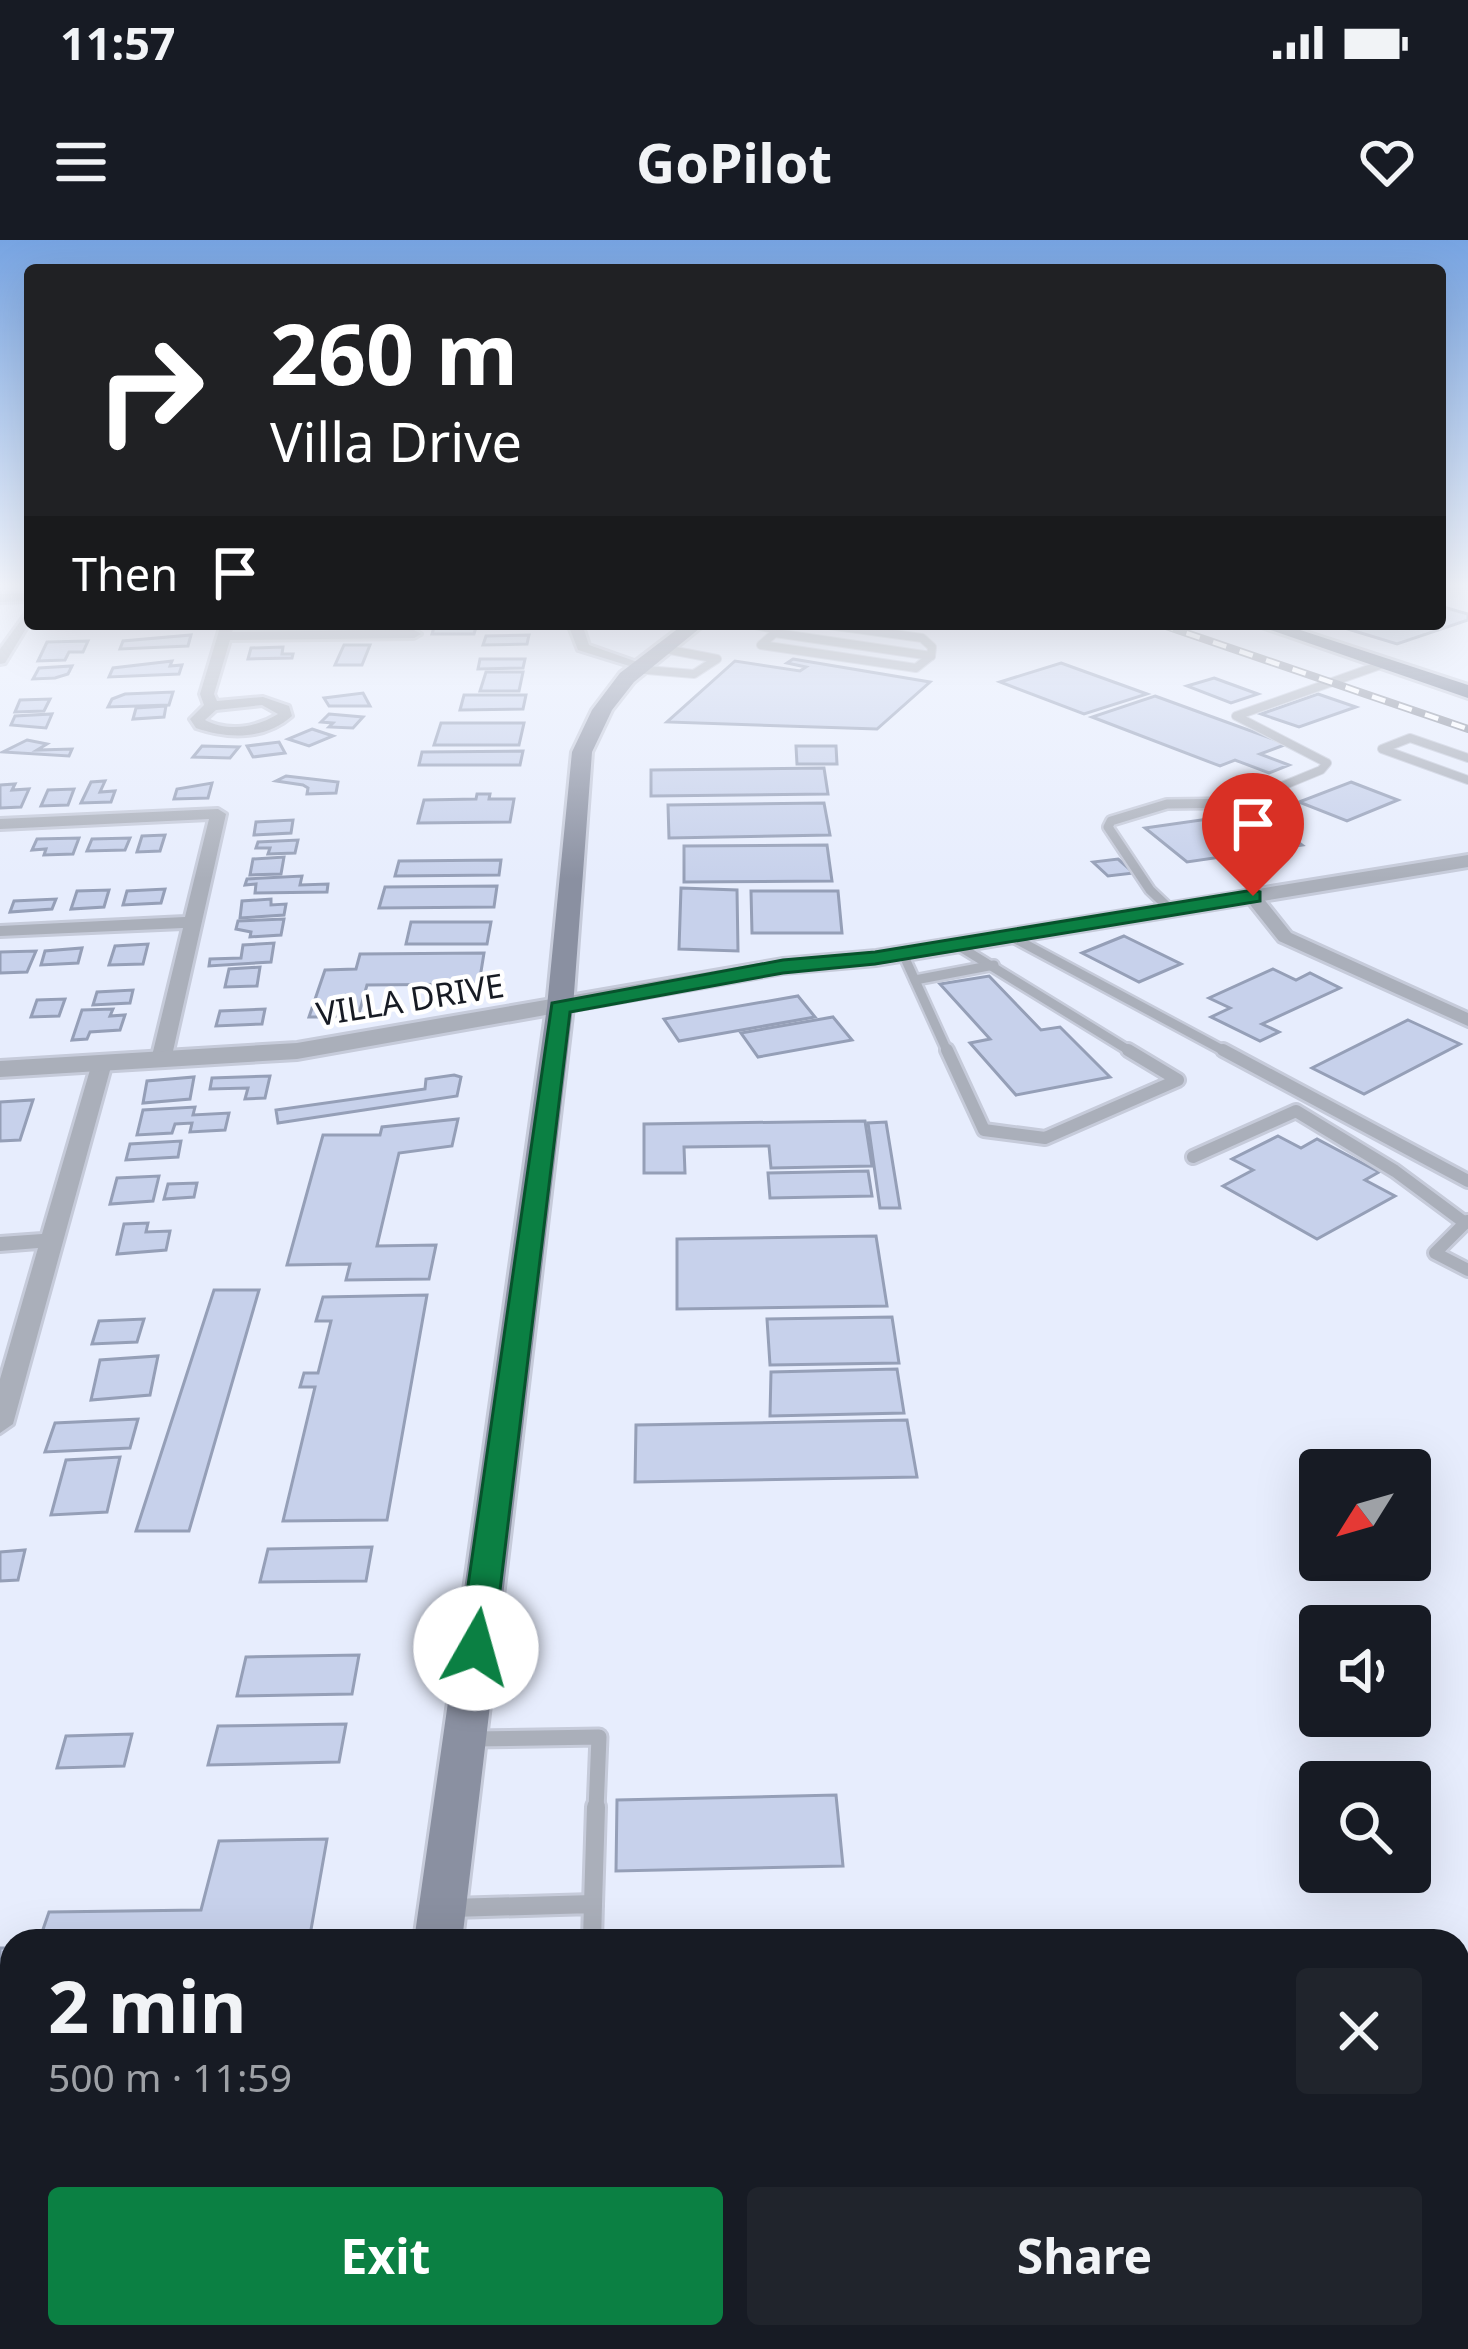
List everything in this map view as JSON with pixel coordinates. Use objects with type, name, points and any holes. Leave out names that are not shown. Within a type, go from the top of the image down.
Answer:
[{"type":"main road","points":[[440,1924],[560,1007],[582,752],[593,723],[625,682]]},
{"type":"main road","points":[[1439,682],[1468,692]]},
{"type":"street","points":[[211,682],[208,694],[212,706]]},
{"type":"street","points":[[263,701],[277,704],[285,716],[264,728],[228,732],[201,725],[197,719],[212,706],[263,701]]},
{"type":"street","points":[[0,824],[218,814],[161,1060]]},
{"type":"street","name":"VILLA DRIVE","points":[[0,1069],[297,1051],[783,966],[957,945],[1468,861]]},
{"type":"street","points":[[1253,896],[1286,937],[1468,1020]]},
{"type":"street","points":[[0,931],[192,922]]},
{"type":"street","points":[[0,1424],[102,1064]]},
{"type":"street","points":[[0,1244],[51,1240]]},
{"type":"lane","points":[[1172,910],[1150,890],[1108,827],[1111,821],[1168,804],[1252,803],[1274,788],[1321,770],[1327,764],[1313,753],[1236,716],[1332,682]]},
{"type":"lane","points":[[1468,758],[1410,738],[1382,749],[1468,780]]},
{"type":"lane","points":[[1010,936],[1468,1181]]},
{"type":"lane","points":[[903,953],[984,1130],[1045,1138],[1178,1080],[957,945]]},
{"type":"lane","points":[[915,980],[994,965]]},
{"type":"lane","points":[[1193,1156],[1316,1100]]},
{"type":"lane","points":[[1296,1111],[1466,1222],[1435,1253],[1468,1270]]},
{"type":"lane","points":[[1394,1171],[1417,1155]]},
{"type":"lane","points":[[464,1739],[599,1737],[592,1929]]},
{"type":"lane","points":[[440,1924],[593,1904]]},
{"type":"building","points":[[483,682],[521,682],[519,691],[480,691]]},
{"type":"building","points":[[711,682],[930,682],[877,729],[667,722]]},
{"type":"building","points":[[1001,682],[1115,682],[1147,694],[1084,714]]},
{"type":"building","points":[[1226,682],[1258,694],[1231,703],[1187,686]]},
{"type":"building","points":[[173,692],[169,705],[108,707],[112,699],[125,694]]},
{"type":"building","points":[[363,693],[370,706],[329,706],[324,698]]},
{"type":"building","points":[[1318,694],[1356,707],[1299,727],[1261,714]]},
{"type":"building","points":[[464,695],[526,695],[523,709],[460,710]]},
{"type":"building","points":[[1155,696],[1287,744],[1260,754],[1289,765],[1269,773],[1235,760],[1220,766],[1092,717]]},
{"type":"building","points":[[50,699],[44,711],[15,712],[20,700]]},
{"type":"building","points":[[166,706],[164,717],[133,719],[136,708]]},
{"type":"building","points":[[52,714],[46,728],[11,725],[15,716]]},
{"type":"building","points":[[329,714],[363,717],[353,728],[329,727],[333,723],[321,722]]},
{"type":"building","points":[[441,723],[524,723],[519,745],[434,745]]},
{"type":"building","points":[[312,729],[333,736],[309,746],[288,739]]},
{"type":"building","points":[[27,740],[47,744],[37,750],[72,749],[69,756],[3,752]]},
{"type":"building","points":[[279,742],[285,753],[253,757],[247,746]]},
{"type":"building","points":[[202,746],[239,747],[230,758],[193,757]]},
{"type":"building","points":[[796,746],[836,746],[837,764],[797,764]]},
{"type":"building","points":[[523,751],[520,765],[419,765],[422,752]]},
{"type":"building","points":[[824,768],[828,794],[651,796],[651,770]]},
{"type":"building","points":[[286,776],[338,782],[336,793],[307,794],[303,785],[276,781]]},
{"type":"building","points":[[105,781],[100,792],[115,791],[111,802],[81,803],[91,782]]},
{"type":"building","points":[[1351,782],[1398,800],[1347,821],[1299,802]]},
{"type":"building","points":[[212,783],[208,798],[174,799],[177,789]]},
{"type":"building","points":[[15,784],[12,790],[29,789],[21,807],[0,808],[0,785]]},
{"type":"building","points":[[74,789],[68,805],[41,806],[48,790]]},
{"type":"building","points":[[477,794],[514,799],[510,822],[418,823],[424,800],[476,799]]},
{"type":"building","points":[[824,803],[830,835],[669,838],[668,805]]},
{"type":"building","points":[[1257,812],[1302,845],[1187,862],[1145,828]]},
{"type":"building","points":[[293,820],[291,833],[254,835],[256,822]]},
{"type":"building","points":[[165,835],[160,851],[137,852],[142,836]]},
{"type":"building","points":[[79,838],[73,854],[44,855],[46,849],[32,850],[37,839]]},
{"type":"building","points":[[130,838],[125,850],[87,851],[92,839]]},
{"type":"building","points":[[298,840],[295,853],[268,854],[270,848],[256,848],[258,842]]},
{"type":"building","points":[[827,845],[832,881],[684,882],[684,846]]},
{"type":"building","points":[[284,857],[281,874],[250,875],[253,859]]},
{"type":"building","points":[[1118,859],[1134,873],[1108,876],[1093,862]]},
{"type":"building","points":[[501,860],[499,875],[395,876],[399,861]]},
{"type":"building","points":[[302,876],[300,885],[328,884],[327,892],[255,893],[256,884],[245,885],[247,879]]},
{"type":"building","points":[[497,886],[494,907],[379,908],[385,887]]},
{"type":"building","points":[[681,888],[737,890],[738,951],[679,949]]},
{"type":"building","points":[[165,889],[161,903],[123,905],[127,891]]},
{"type":"building","points":[[109,890],[104,907],[71,909],[77,891]]},
{"type":"building","points":[[751,891],[838,891],[842,933],[752,933]]},
{"type":"building","points":[[56,899],[52,909],[10,912],[14,901]]},
{"type":"building","points":[[271,899],[271,905],[286,904],[284,915],[240,918],[242,901]]},
{"type":"building","points":[[284,919],[281,935],[250,937],[251,932],[236,929],[238,921]]},
{"type":"building","points":[[411,922],[491,922],[487,944],[406,944]]},
{"type":"building","points":[[1124,936],[1181,964],[1139,982],[1082,953]]},
{"type":"building","points":[[274,943],[271,962],[209,966],[210,959],[241,958],[243,945]]},
{"type":"building","points":[[148,944],[143,964],[109,965],[115,946]]},
{"type":"building","points":[[82,948],[78,963],[41,965],[45,951]]},
{"type":"building","points":[[36,951],[27,972],[0,973],[0,952]]},
{"type":"building","points":[[484,953],[479,984],[367,985],[358,1017],[309,1017],[325,970],[356,969],[360,954]]},
{"type":"building","points":[[260,967],[257,986],[225,987],[229,969]]},
{"type":"building","points":[[1273,969],[1296,980],[1310,973],[1340,988],[1262,1024],[1279,1032],[1260,1041],[1211,1017],[1230,1008],[1209,998]]},
{"type":"building","points":[[989,976],[1041,1030],[1060,1027],[1110,1077],[1016,1095],[970,1043],[990,1039],[940,984]]},
{"type":"building","points":[[133,990],[130,1003],[93,1005],[97,992]]},
{"type":"building","points":[[798,996],[815,1017],[679,1041],[664,1019]]},
{"type":"building","points":[[65,999],[59,1016],[31,1017],[37,1000]]},
{"type":"building","points":[[113,1009],[110,1016],[125,1015],[120,1030],[90,1032],[87,1039],[72,1040],[82,1010]]},
{"type":"building","points":[[265,1009],[262,1024],[216,1026],[220,1011]]},
{"type":"building","points":[[833,1017],[852,1040],[758,1057],[741,1033]]},
{"type":"building","points":[[1408,1020],[1460,1044],[1364,1094],[1312,1068]]},
{"type":"building","points":[[270,1076],[265,1098],[245,1099],[248,1088],[210,1089],[212,1078]]},
{"type":"building","points":[[194,1077],[190,1099],[143,1103],[147,1081]]},
{"type":"building","points":[[461,1077],[457,1096],[278,1123],[276,1110],[425,1089],[426,1079]]},
{"type":"building","points":[[33,1100],[20,1140],[0,1141],[0,1102]]},
{"type":"building","points":[[195,1107],[193,1115],[229,1113],[225,1130],[190,1132],[192,1123],[175,1124],[172,1133],[137,1135],[143,1110]]},
{"type":"building","points":[[458,1119],[452,1146],[399,1153],[377,1246],[436,1245],[429,1279],[346,1280],[350,1264],[287,1265],[323,1135],[380,1135],[382,1127]]},
{"type":"building","points":[[865,1121],[872,1166],[771,1168],[769,1146],[684,1147],[685,1173],[644,1173],[644,1124]]},
{"type":"building","points":[[886,1122],[900,1208],[880,1208],[868,1123]]},
{"type":"building","points":[[1278,1136],[1301,1148],[1317,1139],[1379,1172],[1365,1180],[1395,1196],[1317,1239],[1223,1186],[1253,1170],[1232,1159]]},
{"type":"building","points":[[181,1141],[178,1157],[126,1160],[130,1144]]},
{"type":"building","points":[[868,1171],[872,1196],[770,1198],[768,1173]]},
{"type":"building","points":[[159,1176],[153,1201],[110,1204],[117,1178]]},
{"type":"building","points":[[197,1183],[194,1197],[164,1199],[168,1184]]},
{"type":"building","points":[[148,1223],[146,1232],[170,1231],[166,1250],[117,1254],[124,1224]]},
{"type":"building","points":[[876,1236],[887,1306],[677,1309],[677,1239]]},
{"type":"building","points":[[214,1290],[259,1290],[189,1531],[136,1531]]},
{"type":"building","points":[[427,1295],[387,1520],[283,1521],[315,1387],[300,1387],[304,1373],[318,1373],[331,1321],[316,1321],[323,1297]]},
{"type":"building","points":[[892,1317],[899,1363],[770,1365],[767,1319]]},
{"type":"building","points":[[144,1319],[137,1342],[92,1344],[99,1321]]},
{"type":"building","points":[[158,1356],[150,1395],[91,1400],[100,1360]]},
{"type":"building","points":[[897,1369],[904,1413],[770,1416],[771,1372]]},
{"type":"building","points":[[138,1419],[130,1448],[45,1452],[55,1423]]},
{"type":"building","points":[[907,1420],[917,1477],[635,1482],[636,1425]]},
{"type":"building","points":[[120,1457],[107,1512],[51,1515],[66,1460]]},
{"type":"building","points":[[372,1547],[366,1581],[260,1582],[268,1549]]},
{"type":"building","points":[[25,1550],[18,1580],[0,1581],[0,1552]]},
{"type":"building","points":[[359,1655],[352,1694],[237,1696],[246,1657]]},
{"type":"building","points":[[346,1724],[339,1762],[208,1765],[218,1726]]},
{"type":"building","points":[[132,1734],[124,1766],[57,1768],[66,1736]]},
{"type":"building","points":[[836,1795],[843,1866],[616,1871],[617,1800]]},
{"type":"building","points":[[327,1839],[311,1929],[43,1929],[49,1912],[201,1910],[219,1841]]},
{"type":"railway","points":[[1331,682],[1468,729]]},
{"type":"route","points":[[476,1648],[560,1007],[783,966],[875,958],[1253,896]]}]
